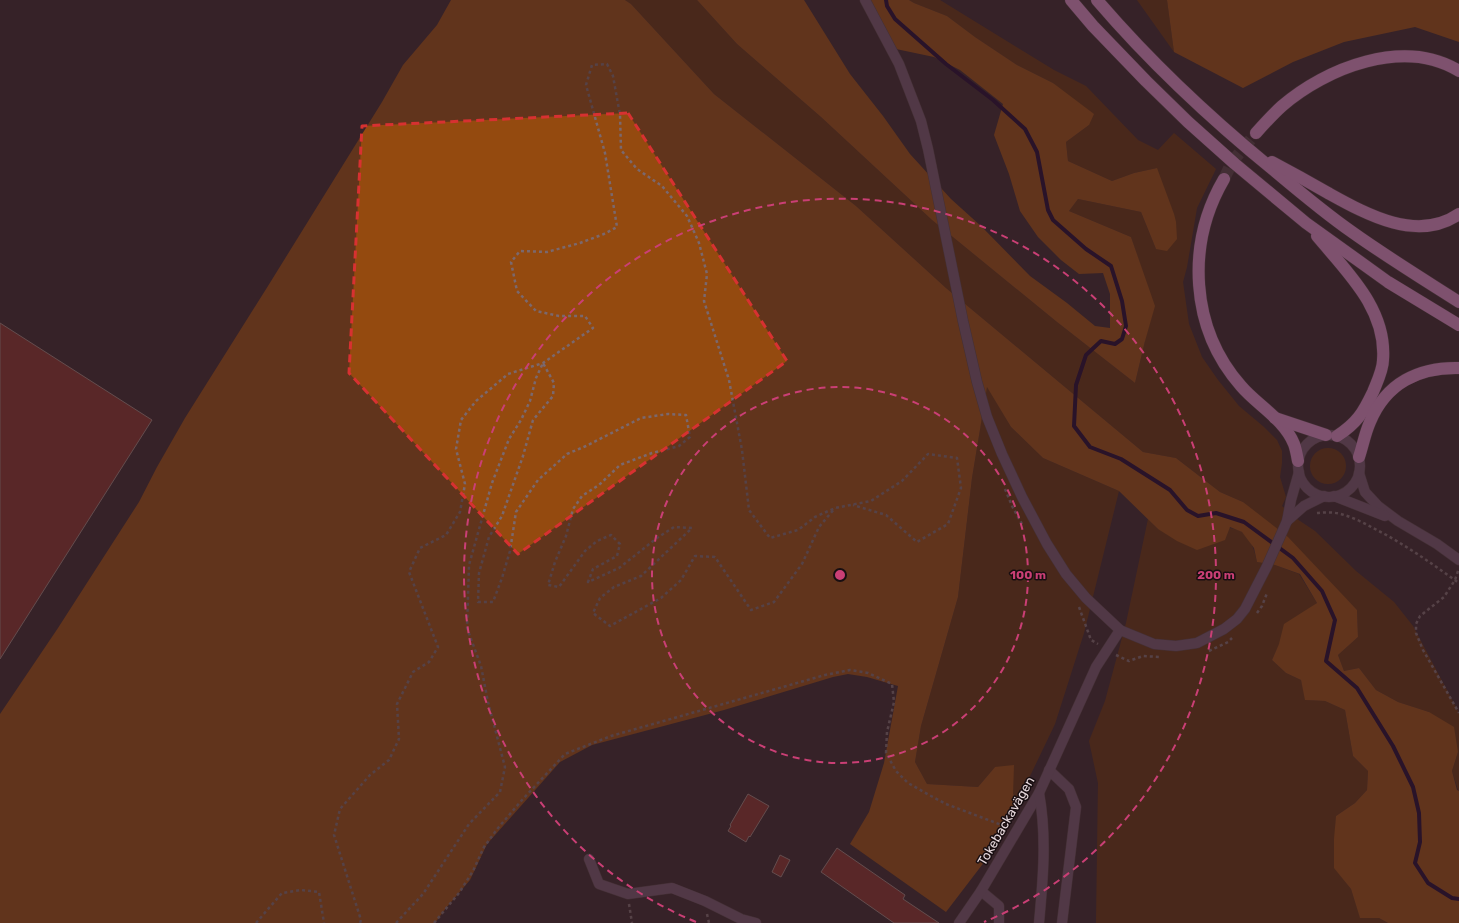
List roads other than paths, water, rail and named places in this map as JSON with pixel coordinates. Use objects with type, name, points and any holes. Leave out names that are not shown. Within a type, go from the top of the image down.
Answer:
[{"type":"highway","points":[[1071,0],[1093,26],[1188,122],[1235,164],[1306,223],[1388,282],[1459,325]]},
{"type":"highway","points":[[1097,0],[1162,69],[1246,148],[1351,232],[1459,302]]},
{"type":"highway","points":[[1256,132],[1283,106],[1316,83],[1334,74],[1371,60],[1391,56],[1412,56],[1431,59],[1451,66],[1459,71]]},
{"type":"highway","points":[[1246,148],[1356,208],[1392,223],[1409,226],[1441,224],[1459,214]]},
{"type":"highway","points":[[1224,179],[1210,206],[1200,239],[1199,292],[1204,315],[1218,355],[1228,371],[1255,400],[1275,418],[1285,431],[1293,443],[1298,467]]},
{"type":"highway","points":[[1275,418],[1331,435],[1347,430],[1358,420],[1369,399],[1378,380],[1383,361],[1383,343],[1380,325],[1372,306],[1362,290],[1306,223]]},
{"type":"highway","points":[[1359,457],[1370,422],[1378,406],[1387,394],[1400,383],[1420,372],[1442,367],[1459,368]]},
{"type":"street","points":[[865,0],[899,64],[921,121],[977,382],[987,417],[1022,497],[1047,544],[1066,574],[1086,598],[1120,630],[1154,644],[1176,646],[1197,643],[1224,629],[1237,619],[1245,609],[1267,566],[1287,521],[1301,451],[1307,443],[1316,437],[1331,435],[1346,440],[1354,448],[1359,457],[1359,473],[1356,480],[1347,491],[1329,496],[1304,506],[1287,521]]},
{"type":"street","points":[[1298,467],[1302,481],[1315,493],[1329,496],[1398,521]]},
{"type":"street","points":[[1359,473],[1365,492],[1370,498],[1398,521],[1459,560]]},
{"type":"street","name":"Tokebackavägen","points":[[959,923],[981,891],[1039,793],[1096,667],[1108,651],[1120,630]]},
{"type":"street","points":[[1049,770],[1069,788],[1076,807],[1062,923]]},
{"type":"street","points":[[1039,793],[1043,813],[1044,842],[1039,923]]},
{"type":"street","points":[[589,859],[599,884],[628,894],[672,888],[705,901],[741,919],[756,923]]},
{"type":"street","points":[[981,891],[999,906],[999,923]]},
{"type":"waterway","points":[[886,0],[887,6],[895,19],[946,64],[993,100],[1025,129],[1037,152],[1048,210],[1053,220],[1086,249],[1111,266],[1122,301],[1126,326],[1122,339],[1115,344],[1101,341],[1086,355],[1076,385],[1074,426],[1090,447],[1121,459],[1170,490],[1187,510],[1198,516],[1216,513],[1244,522],[1293,558],[1322,591],[1335,620],[1326,661],[1357,688],[1393,746],[1413,787],[1419,813],[1420,842],[1415,863],[1428,883],[1452,898],[1459,899]]},
{"type":"tunnel","points":[[1224,179],[1232,162],[1256,133]]}]
